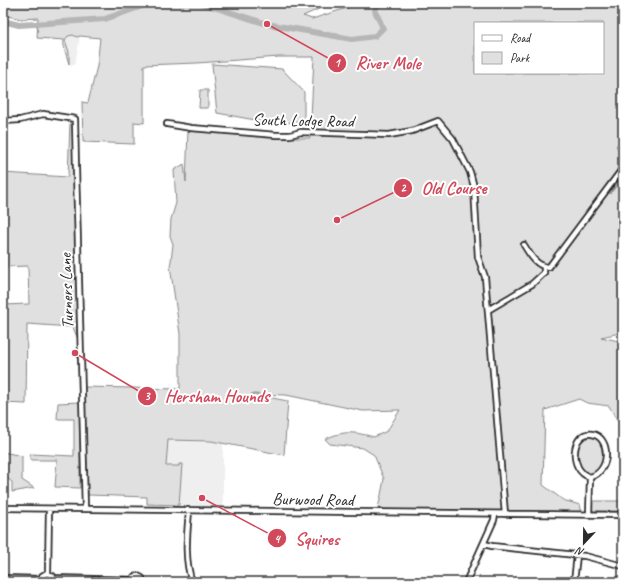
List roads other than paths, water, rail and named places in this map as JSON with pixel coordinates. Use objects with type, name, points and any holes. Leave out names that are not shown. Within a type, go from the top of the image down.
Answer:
[{"type":"street","name":"Turners Lane","points":[[3,120],[20,120],[43,114],[76,120],[85,509]]},
{"type":"street","name":"South Lodge Road","points":[[167,124],[191,128],[276,135],[301,132],[389,135],[412,131],[438,121],[453,139],[470,172],[474,187],[478,257],[485,278],[488,310]]},
{"type":"street","points":[[505,514],[488,310],[532,284],[544,273],[623,168]]},
{"type":"street","points":[[524,245],[535,261],[544,267],[549,267]]},
{"type":"street","points":[[544,267],[544,273]]},
{"type":"street","points":[[590,434],[598,436],[606,450],[604,465],[601,471],[597,475],[590,477],[579,470],[576,464],[575,456],[575,450],[579,441],[582,437],[590,434]]},
{"type":"street","points":[[589,515],[590,477]]},
{"type":"street","name":"Burwood Road","points":[[3,508],[623,515]]},
{"type":"street","points":[[48,573],[49,509]]},
{"type":"street","points":[[189,511],[186,550],[188,569],[192,582]]},
{"type":"street","points":[[466,582],[484,544],[495,514]]},
{"type":"street","points":[[484,544],[577,555],[623,566]]},
{"type":"street","points":[[574,582],[577,555]]},
{"type":"street","points":[[48,573],[52,574],[54,580],[133,581],[134,577],[139,576],[142,579],[142,582]]},
{"type":"street","points":[[3,578],[41,580],[43,575],[48,573]]},
{"type":"waterway","points":[[3,21],[19,25],[105,19],[151,3]]},
{"type":"waterway","points":[[201,3],[267,24],[352,39],[375,36],[383,28],[375,11],[378,3]]},
{"type":"place","name":"River Mole","points":[[267,24]]},
{"type":"place","name":"Old Course","points":[[337,220]]},
{"type":"place","name":"Hersham Hounds","points":[[75,353]]},
{"type":"place","name":"Squires","points":[[202,498]]}]
